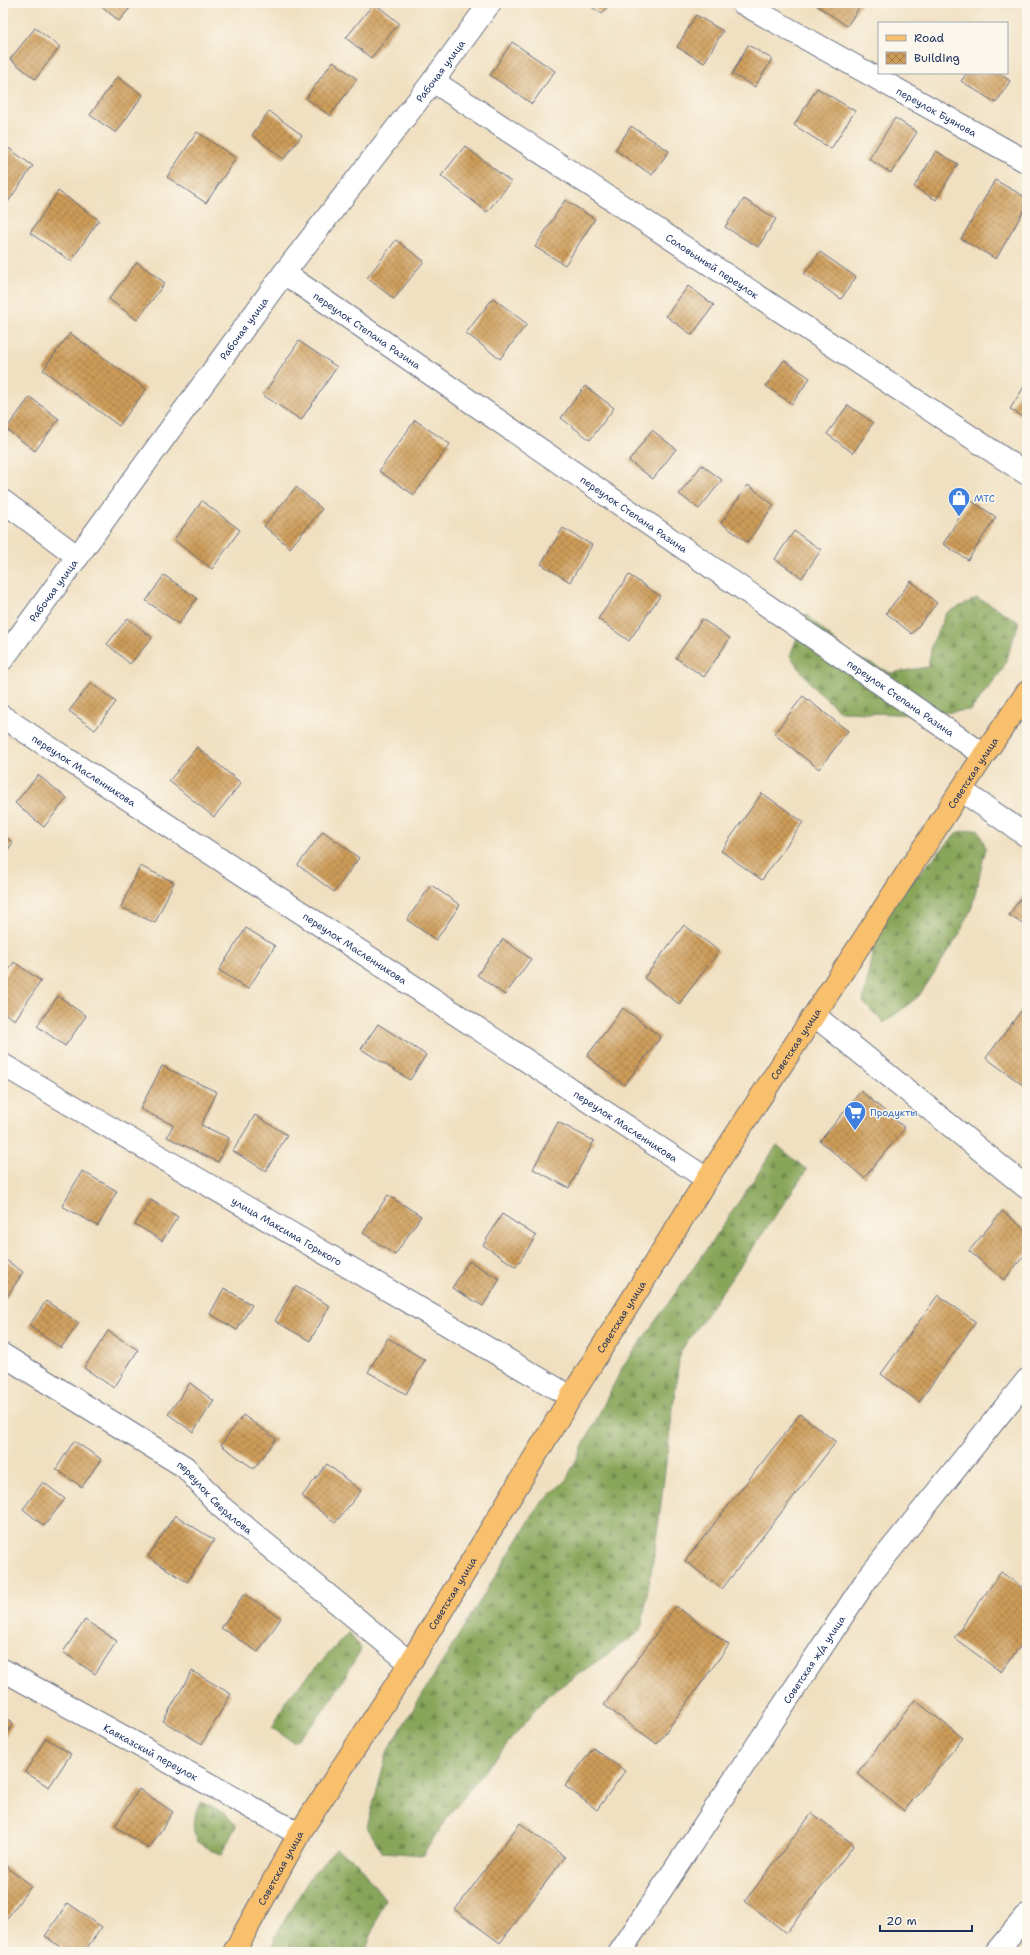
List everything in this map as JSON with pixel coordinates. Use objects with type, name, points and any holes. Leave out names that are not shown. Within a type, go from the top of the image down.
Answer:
[{"type":"main road","name":"Советская улица","points":[[234,1952],[299,1834],[410,1663],[571,1397],[707,1179],[961,790],[1027,692]]},
{"type":"street","name":"Рабочая улица","points":[[3,659],[284,273],[433,81],[490,3]]},
{"type":"street","name":"переулок Буянова","points":[[742,3],[1027,162]]},
{"type":"street","name":"Соловьиный переулок","points":[[433,81],[1027,474]]},
{"type":"street","name":"переулок Степана Разина","points":[[284,273],[984,755]]},
{"type":"street","points":[[3,500],[78,557]]},
{"type":"street","name":"переулок Масленникова","points":[[3,717],[707,1179]]},
{"type":"street","points":[[961,790],[1027,836]]},
{"type":"street","points":[[814,1015],[1027,1188]]},
{"type":"street","name":"улица Максима Горького","points":[[3,1065],[571,1397]]},
{"type":"street","name":"переулок Свердлова","points":[[3,1355],[185,1467],[220,1506],[410,1663]]},
{"type":"street","name":"Советская ж/д улица","points":[[620,1952],[867,1579],[1027,1380]]},
{"type":"street","name":"Кавказский переулок","points":[[3,1670],[299,1834]]},
{"type":"street","points":[[996,1952],[1027,1915]]},
{"type":"green space","points":[[977,598],[1019,622],[1003,669],[971,710],[918,715],[841,712],[815,689],[790,656],[806,614],[849,654],[891,673],[928,667],[932,644],[946,613]]},
{"type":"green space","points":[[978,829],[986,848],[972,907],[959,935],[919,996],[884,1023],[863,1002],[874,943],[894,900],[958,832]]},
{"type":"green space","points":[[777,1145],[807,1170],[680,1352],[656,1543],[641,1631],[547,1696],[454,1808],[423,1855],[382,1852],[367,1827],[388,1750],[539,1505],[566,1480],[622,1368],[709,1246]]},
{"type":"green space","points":[[349,1632],[361,1650],[339,1687],[321,1713],[312,1725],[293,1742],[272,1728],[289,1696]]},
{"type":"green space","points":[[201,1802],[224,1812],[236,1826],[222,1854],[212,1851],[197,1842],[193,1822]]},
{"type":"green space","points":[[336,1849],[356,1861],[385,1899],[365,1952],[273,1952],[275,1936],[310,1878]]},
{"type":"building","points":[[98,3],[134,3],[119,21]]},
{"type":"building","points":[[374,3],[399,23],[371,58],[346,38]]},
{"type":"building","points":[[586,3],[610,3],[602,14]]},
{"type":"building","points":[[813,3],[862,3],[847,26]]},
{"type":"building","points":[[696,15],[723,31],[704,63],[677,47]]},
{"type":"building","points":[[35,28],[60,47],[35,79],[10,59]]},
{"type":"building","points":[[512,42],[555,71],[532,104],[490,75]]},
{"type":"building","points":[[748,45],[772,59],[755,87],[732,74]]},
{"type":"building","points":[[333,61],[357,79],[330,116],[306,98]]},
{"type":"building","points":[[966,74],[1000,74],[1010,81],[996,103],[961,81]]},
{"type":"building","points":[[117,77],[143,95],[116,133],[90,115]]},
{"type":"building","points":[[817,88],[855,111],[831,149],[794,125]]},
{"type":"building","points":[[269,111],[302,135],[284,159],[252,135]]},
{"type":"building","points":[[895,118],[917,132],[891,173],[869,159]]},
{"type":"building","points":[[631,126],[669,151],[652,175],[615,150]]},
{"type":"building","points":[[197,132],[236,158],[206,203],[167,177]]},
{"type":"building","points":[[3,144],[33,166],[3,209]]},
{"type":"building","points":[[465,146],[511,182],[487,212],[441,176]]},
{"type":"building","points":[[936,151],[958,164],[936,200],[914,187]]},
{"type":"building","points":[[995,180],[1027,198],[1027,205],[996,259],[961,239]]},
{"type":"building","points":[[58,191],[99,220],[71,261],[30,233]]},
{"type":"building","points":[[744,199],[776,219],[758,247],[725,227]]},
{"type":"building","points":[[565,200],[595,219],[565,265],[535,247]]},
{"type":"building","points":[[396,240],[424,261],[394,299],[367,278]]},
{"type":"building","points":[[820,252],[856,277],[841,299],[804,274]]},
{"type":"building","points":[[137,262],[165,283],[137,320],[109,299]]},
{"type":"building","points":[[688,286],[714,305],[692,335],[666,316]]},
{"type":"building","points":[[493,298],[527,324],[500,359],[466,333]]},
{"type":"building","points":[[70,333],[146,389],[119,426],[43,370]]},
{"type":"building","points":[[299,341],[337,367],[301,420],[263,395]]},
{"type":"building","points":[[784,360],[810,378],[792,404],[766,386]]},
{"type":"building","points":[[1027,382],[1027,419],[1010,409]]},
{"type":"building","points":[[585,386],[614,408],[590,440],[561,418]]},
{"type":"building","points":[[30,397],[59,419],[35,451],[6,429]]},
{"type":"building","points":[[848,405],[873,423],[853,453],[827,434]]},
{"type":"building","points":[[415,420],[450,444],[414,495],[379,471]]},
{"type":"building","points":[[652,430],[676,449],[653,479],[629,461]]},
{"type":"building","points":[[702,465],[722,480],[699,509],[679,494]]},
{"type":"building","points":[[748,485],[774,505],[747,542],[721,523]]},
{"type":"building","points":[[296,487],[322,509],[290,548],[264,526]]},
{"type":"building","points":[[970,500],[996,517],[968,560],[943,544]]},
{"type":"building","points":[[202,501],[240,530],[212,569],[174,540]]},
{"type":"building","points":[[563,528],[592,545],[570,582],[541,564]]},
{"type":"building","points":[[794,531],[821,550],[802,578],[775,559]]},
{"type":"building","points":[[164,575],[197,598],[179,624],[146,601]]},
{"type":"building","points":[[629,575],[660,596],[629,641],[598,619]]},
{"type":"building","points":[[911,581],[937,603],[912,634],[886,613]]},
{"type":"building","points":[[128,618],[152,638],[130,664],[107,644]]},
{"type":"building","points":[[702,619],[730,638],[704,677],[676,658]]},
{"type":"building","points":[[91,683],[116,702],[95,730],[69,711]]},
{"type":"building","points":[[803,696],[848,731],[819,769],[774,734]]},
{"type":"building","points":[[197,747],[241,783],[214,817],[169,781]]},
{"type":"building","points":[[38,775],[67,798],[44,827],[15,803]]},
{"type":"building","points":[[762,793],[803,822],[762,880],[721,851]]},
{"type":"building","points":[[323,831],[359,858],[334,892],[298,865]]},
{"type":"building","points":[[3,836],[13,842],[3,858]]},
{"type":"building","points":[[140,866],[174,882],[155,923],[121,907]]},
{"type":"building","points":[[431,885],[460,905],[436,940],[407,920]]},
{"type":"building","points":[[1027,889],[1027,927],[1009,915]]},
{"type":"building","points":[[684,925],[719,951],[679,1004],[644,978]]},
{"type":"building","points":[[246,928],[275,946],[248,989],[219,970]]},
{"type":"building","points":[[503,939],[531,959],[505,995],[477,975]]},
{"type":"building","points":[[14,962],[41,981],[15,1020],[3,1012],[3,979]]},
{"type":"building","points":[[58,996],[86,1016],[65,1046],[37,1026]]},
{"type":"building","points":[[623,1008],[661,1037],[624,1085],[587,1056]]},
{"type":"building","points":[[1021,1011],[1027,1016],[1027,1088],[986,1058]]},
{"type":"building","points":[[378,1024],[426,1055],[410,1080],[361,1049]]},
{"type":"building","points":[[162,1066],[217,1092],[201,1125],[229,1138],[218,1162],[167,1137],[173,1125],[140,1109]]},
{"type":"building","points":[[861,1091],[905,1128],[864,1178],[820,1141]]},
{"type":"building","points":[[255,1115],[287,1135],[266,1171],[233,1151]]},
{"type":"building","points":[[558,1122],[594,1141],[569,1188],[533,1169]]},
{"type":"building","points":[[82,1171],[117,1191],[98,1226],[62,1206]]},
{"type":"building","points":[[388,1195],[421,1216],[395,1255],[363,1233]]},
{"type":"building","points":[[151,1200],[178,1217],[162,1241],[135,1224]]},
{"type":"building","points":[[1002,1211],[1027,1231],[1027,1252],[1004,1280],[969,1251]]},
{"type":"building","points":[[502,1214],[536,1236],[516,1267],[483,1245]]},
{"type":"building","points":[[3,1258],[23,1272],[3,1303]]},
{"type":"building","points":[[469,1261],[500,1279],[483,1306],[452,1288]]},
{"type":"building","points":[[295,1286],[330,1306],[310,1341],[275,1321]]},
{"type":"building","points":[[224,1288],[252,1305],[237,1330],[210,1314]]},
{"type":"building","points":[[938,1295],[976,1322],[919,1402],[881,1374]]},
{"type":"building","points":[[46,1301],[79,1323],[61,1348],[29,1326]]},
{"type":"building","points":[[108,1331],[138,1350],[114,1388],[84,1368]]},
{"type":"building","points":[[388,1338],[425,1360],[406,1394],[368,1372]]},
{"type":"building","points":[[190,1383],[214,1401],[193,1432],[168,1414]]},
{"type":"building","points":[[800,1414],[836,1442],[722,1589],[685,1561]]},
{"type":"building","points":[[243,1415],[276,1439],[254,1469],[221,1445]]},
{"type":"building","points":[[74,1441],[101,1459],[82,1487],[56,1469]]},
{"type":"building","points":[[327,1464],[361,1491],[335,1523],[302,1496]]},
{"type":"building","points":[[43,1482],[65,1499],[44,1526],[23,1509]]},
{"type":"building","points":[[175,1515],[214,1540],[187,1582],[148,1557]]},
{"type":"building","points":[[1001,1572],[1027,1591],[1027,1637],[1001,1672],[954,1638]]},
{"type":"building","points":[[244,1594],[281,1618],[258,1652],[221,1628]]},
{"type":"building","points":[[676,1606],[729,1645],[657,1744],[604,1705]]},
{"type":"building","points":[[85,1620],[117,1641],[95,1674],[63,1652]]},
{"type":"building","points":[[192,1671],[231,1694],[202,1744],[163,1721]]},
{"type":"building","points":[[915,1700],[963,1738],[904,1811],[857,1773]]},
{"type":"building","points":[[3,1716],[13,1723],[3,1740]]},
{"type":"building","points":[[46,1738],[71,1754],[49,1787],[25,1772]]},
{"type":"building","points":[[593,1748],[625,1771],[597,1810],[565,1786]]},
{"type":"building","points":[[139,1789],[173,1812],[149,1849],[115,1826]]},
{"type":"building","points":[[812,1813],[854,1845],[786,1933],[745,1901]]},
{"type":"building","points":[[520,1823],[565,1857],[500,1943],[455,1910]]},
{"type":"building","points":[[4,1865],[31,1886],[5,1921],[3,1919]]},
{"type":"building","points":[[68,1903],[102,1927],[84,1952],[67,1952],[45,1936]]},
{"type":"place","name":"МТС","points":[[959,518]]},
{"type":"place","name":"Продукты","points":[[855,1132]]}]
